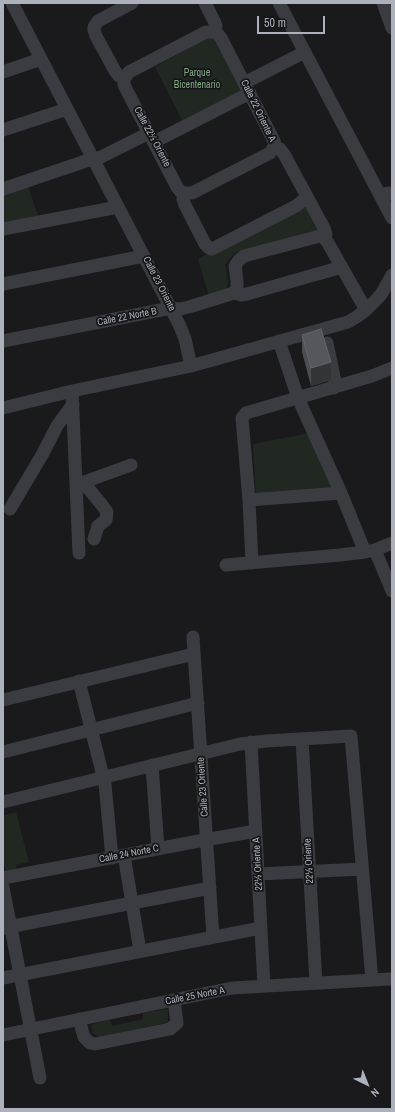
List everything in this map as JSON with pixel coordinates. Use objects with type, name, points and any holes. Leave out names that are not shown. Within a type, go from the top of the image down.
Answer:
[{"type":"street","name":"Calle 23 Oriente","points":[[12,3],[171,308],[185,339],[191,366]]},
{"type":"street","name":"Calle 22½ Oriente","points":[[132,3],[98,21],[94,27],[94,33],[115,71],[119,76],[124,78],[124,84],[152,138],[178,187],[181,192],[184,193],[183,199],[185,206],[205,244],[209,248],[215,248],[296,206],[307,197]]},
{"type":"street","name":"Calle 22 Oriente A","points":[[205,3],[216,26],[214,32],[221,38],[273,139],[275,144],[274,147],[280,149],[284,154],[324,228],[326,234],[324,238],[366,310]]},
{"type":"street","points":[[279,3],[305,52],[386,194],[392,218]]},
{"type":"street","points":[[383,3],[392,28]]},
{"type":"street","points":[[124,78],[129,72],[206,32],[214,32]]},
{"type":"street","points":[[3,189],[101,157],[152,138],[247,88],[305,52]]},
{"type":"street","points":[[3,72],[42,59]]},
{"type":"street","points":[[3,130],[67,109]]},
{"type":"street","points":[[184,193],[192,193],[270,153],[274,147]]},
{"type":"street","points":[[3,229],[118,207]]},
{"type":"street","points":[[234,293],[238,281],[235,266],[244,256],[320,236],[324,238]]},
{"type":"street","points":[[3,284],[144,256]]},
{"type":"street","name":"Calle 22 Norte B","points":[[3,341],[171,308],[180,309],[234,293],[241,295],[247,294],[342,267]]},
{"type":"street","points":[[3,408],[72,397],[191,366],[348,322],[366,310],[382,293],[392,275]]},
{"type":"street","points":[[279,341],[298,398],[341,493],[392,591]]},
{"type":"street","points":[[327,343],[336,386],[334,388]]},
{"type":"street","points":[[252,563],[249,500],[242,418],[246,413],[334,388],[392,368]]},
{"type":"street","points":[[72,397],[80,484],[78,529],[79,552]]},
{"type":"street","points":[[10,509],[42,455],[72,397]]},
{"type":"street","points":[[80,484],[131,465]]},
{"type":"street","points":[[78,529],[92,529],[98,526],[106,520],[107,512],[80,484]]},
{"type":"street","points":[[249,500],[341,493]]},
{"type":"street","points":[[94,539],[98,526]]},
{"type":"street","points":[[226,565],[370,551],[392,542]]},
{"type":"street","name":"Calle 23 Oriente","points":[[193,637],[213,937]]},
{"type":"street","points":[[3,700],[194,654]]},
{"type":"street","points":[[79,681],[104,777],[118,857],[132,903],[140,951]]},
{"type":"street","points":[[3,752],[198,703]]},
{"type":"street","points":[[3,802],[229,746],[251,742],[351,736],[372,980]]},
{"type":"street","name":"22½ Oriente","points":[[302,739],[316,983]]},
{"type":"street","name":"22½ Oriente A","points":[[251,742],[264,986]]},
{"type":"street","points":[[152,765],[158,849]]},
{"type":"street","name":"Calle 24 Norte C","points":[[3,878],[256,831]]},
{"type":"street","points":[[258,874],[362,869]]},
{"type":"street","points":[[3,886],[7,927],[20,974],[40,1078]]},
{"type":"street","points":[[7,927],[210,888]]},
{"type":"street","points":[[3,978],[261,928]]},
{"type":"street","name":"Calle 25 Norte A","points":[[3,1035],[232,988],[390,979]]},
{"type":"street","points":[[78,1019],[84,1037],[90,1043],[94,1044],[170,1028],[177,1023],[174,1000]]},
{"type":"green space","name":"Parque Bicentenario","points":[[207,38],[212,38],[215,40],[240,88],[240,91],[182,120],[155,67]]},
{"type":"green space","points":[[28,186],[38,216],[3,223],[3,195]]},
{"type":"green space","points":[[306,203],[321,231],[235,253],[225,264],[228,282],[226,293],[209,296],[198,259]]},
{"type":"green space","points":[[310,433],[333,491],[256,496],[253,444]]},
{"type":"green space","points":[[16,812],[29,862],[16,865],[17,871],[6,873],[3,859],[3,816]]},
{"type":"green space","points":[[168,1009],[168,1022],[101,1037],[93,1034],[91,1025],[110,1019],[112,1026],[143,1019],[143,1013]]},
{"type":"building","points":[[321,329],[331,362],[311,368],[302,335]]}]
